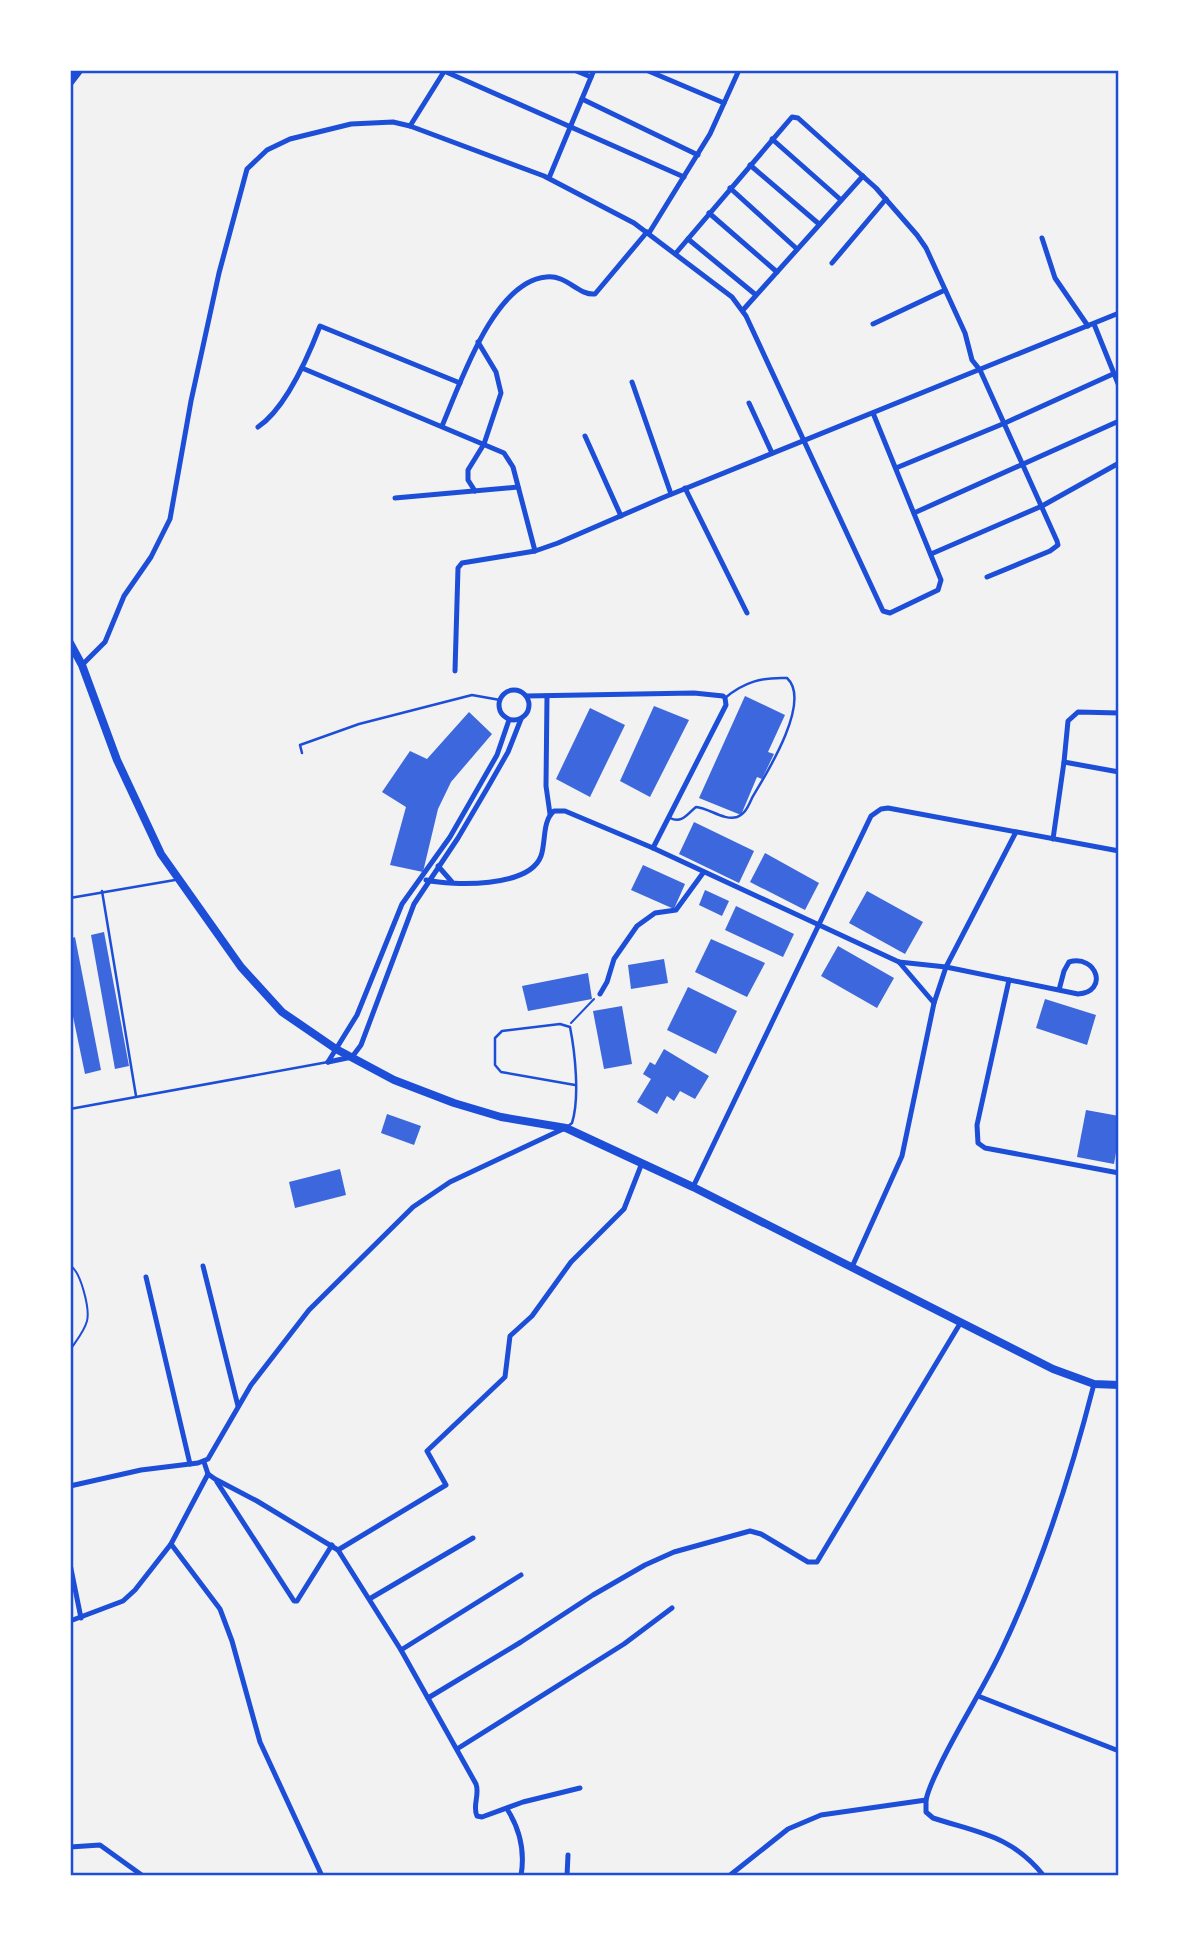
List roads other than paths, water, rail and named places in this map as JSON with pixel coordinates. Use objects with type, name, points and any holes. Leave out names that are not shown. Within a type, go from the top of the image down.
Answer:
[{"type":"main road","points":[[70,83],[80,70]]},
{"type":"main road","points":[[70,643],[82,665],[135,800],[161,854],[241,967],[282,1012],[336,1049],[394,1080],[454,1103],[501,1117],[565,1128],[693,1187],[1053,1370],[1094,1384],[1119,1385]]},
{"type":"street","points":[[575,70],[591,77]]},
{"type":"street","points":[[549,178],[594,70]]},
{"type":"street","points":[[646,70],[724,103]]},
{"type":"street","points":[[442,426],[486,326],[513,295],[546,276],[560,277],[586,294],[595,294],[648,233],[698,155],[738,70]]},
{"type":"street","points":[[410,126],[444,71],[570,129],[684,177]]},
{"type":"street","points":[[582,99],[698,155]]},
{"type":"street","points":[[676,253],[787,120],[795,117],[886,199],[926,248],[965,333],[972,360],[980,370],[1057,541],[1056,548],[988,577]]},
{"type":"street","points":[[82,665],[105,642],[124,596],[151,557],[170,519],[191,401],[219,273],[247,169],[267,150],[281,142],[351,124],[393,122],[410,126],[549,178],[648,233],[676,253],[732,297],[743,310],[883,611],[890,613],[938,590],[941,580],[873,413]]},
{"type":"street","points":[[772,139],[841,200]]},
{"type":"street","points":[[750,164],[819,225]]},
{"type":"street","points":[[743,310],[863,176]]},
{"type":"street","points":[[730,188],[797,249]]},
{"type":"street","points":[[832,263],[886,199]]},
{"type":"street","points":[[709,213],[777,272]]},
{"type":"street","points":[[1042,238],[1055,278],[1091,325],[1119,386]]},
{"type":"street","points":[[688,239],[756,295]]},
{"type":"street","points":[[873,324],[945,290]]},
{"type":"street","points":[[455,671],[459,565],[558,544],[685,488],[1119,313]]},
{"type":"street","points":[[258,427],[287,393],[302,368],[320,326],[460,383]]},
{"type":"street","points":[[475,491],[469,484],[467,474],[484,444],[501,393],[496,372],[478,342]]},
{"type":"street","points":[[302,368],[504,453],[509,458],[535,551]]},
{"type":"street","points":[[896,468],[1004,424],[1114,374]]},
{"type":"street","points":[[632,382],[671,494]]},
{"type":"street","points":[[749,403],[772,453]]},
{"type":"street","points":[[915,513],[1119,421]]},
{"type":"street","points":[[585,436],[621,516]]},
{"type":"street","points":[[931,554],[1042,506],[1119,463]]},
{"type":"street","points":[[395,498],[518,487]]},
{"type":"street","points":[[685,488],[747,613]]},
{"type":"street","points":[[521,719],[509,720],[501,713],[500,700],[512,690],[520,691],[526,696],[717,694],[726,698],[726,705],[653,848]]},
{"type":"street","points":[[328,1062],[357,1015],[402,904],[467,824],[508,752],[521,719],[528,709],[526,696]]},
{"type":"street","points":[[421,878],[474,884],[498,880],[530,870],[541,858],[550,814],[546,786],[547,696]]},
{"type":"street","points":[[1053,839],[1068,721],[1084,711],[1119,713]]},
{"type":"street","points":[[328,1062],[352,1057],[366,1034],[405,923],[420,891],[429,880],[503,743],[509,720]]},
{"type":"street","points":[[1064,762],[1119,772]]},
{"type":"street","points":[[492,764],[499,767]]},
{"type":"street","points":[[476,791],[484,795]]},
{"type":"street","points":[[693,1187],[871,816],[888,808],[1119,851]]},
{"type":"street","points":[[550,814],[554,811],[565,811],[653,848],[900,962],[946,967],[1009,980],[1059,990],[1079,994],[1089,991],[1096,983],[1095,970],[1088,963],[1077,960],[1069,962],[1059,990]]},
{"type":"street","points":[[460,820],[467,824]]},
{"type":"street","points":[[852,1267],[902,1156],[934,1003],[946,967],[1016,832]]},
{"type":"street","points":[[436,863],[452,882]]},
{"type":"street","points":[[600,994],[614,959],[637,926],[655,913],[676,910],[704,873]]},
{"type":"street","points":[[900,962],[934,1003]]},
{"type":"street","points":[[1009,980],[977,1125],[978,1143],[985,1148],[1119,1173]]},
{"type":"street","points":[[70,1486],[141,1469],[204,1462],[214,1451],[238,1406],[309,1310],[413,1207],[431,1192],[450,1182],[565,1128]]},
{"type":"street","points":[[338,1550],[446,1485],[427,1451],[505,1377],[510,1336],[532,1317],[571,1262],[624,1209],[642,1163]]},
{"type":"street","points":[[203,1266],[238,1406]]},
{"type":"street","points":[[146,1277],[190,1464]]},
{"type":"street","points":[[428,1698],[593,1595],[645,1565],[674,1552],[750,1531],[761,1534],[811,1563],[817,1562],[961,1322]]},
{"type":"street","points":[[1044,1876],[1020,1850],[981,1831],[933,1818],[926,1812],[926,1800],[928,1789],[950,1743],[1002,1649],[1040,1561],[1077,1449],[1094,1384]]},
{"type":"street","points":[[204,1462],[208,1474],[215,1479],[338,1550],[371,1598],[478,1787],[475,1811],[477,1816],[482,1817],[531,1800],[580,1788]]},
{"type":"street","points":[[70,1621],[123,1601],[135,1590],[171,1544],[208,1474]]},
{"type":"street","points":[[215,1479],[294,1601],[297,1601],[332,1545]]},
{"type":"street","points":[[371,1598],[473,1538]]},
{"type":"street","points":[[171,1544],[220,1609],[232,1641],[260,1742],[322,1876]]},
{"type":"street","points":[[70,1564],[81,1618]]},
{"type":"street","points":[[401,1650],[521,1575]]},
{"type":"street","points":[[457,1749],[624,1644],[672,1608]]},
{"type":"street","points":[[978,1696],[1119,1751]]},
{"type":"street","points":[[729,1876],[788,1829],[821,1815],[926,1800]]},
{"type":"street","points":[[507,1809],[521,1842],[521,1876]]},
{"type":"street","points":[[70,1847],[100,1845],[144,1876]]},
{"type":"street","points":[[566,1876],[568,1855]]},
{"type":"lane","points":[[670,818],[682,819],[696,807],[730,818],[743,814],[786,738],[794,696],[794,686],[787,678],[753,680],[740,686],[726,698]]},
{"type":"lane","points":[[302,753],[300,745],[359,724],[472,695],[500,700]]},
{"type":"lane","points":[[70,898],[178,879]]},
{"type":"lane","points":[[102,891],[136,1096]]},
{"type":"lane","points":[[565,1128],[572,1123],[574,1117],[575,1085],[569,1026],[560,1024],[502,1031],[495,1038],[495,1065],[501,1072],[575,1085]]},
{"type":"lane","points":[[70,1109],[328,1062]]}]
